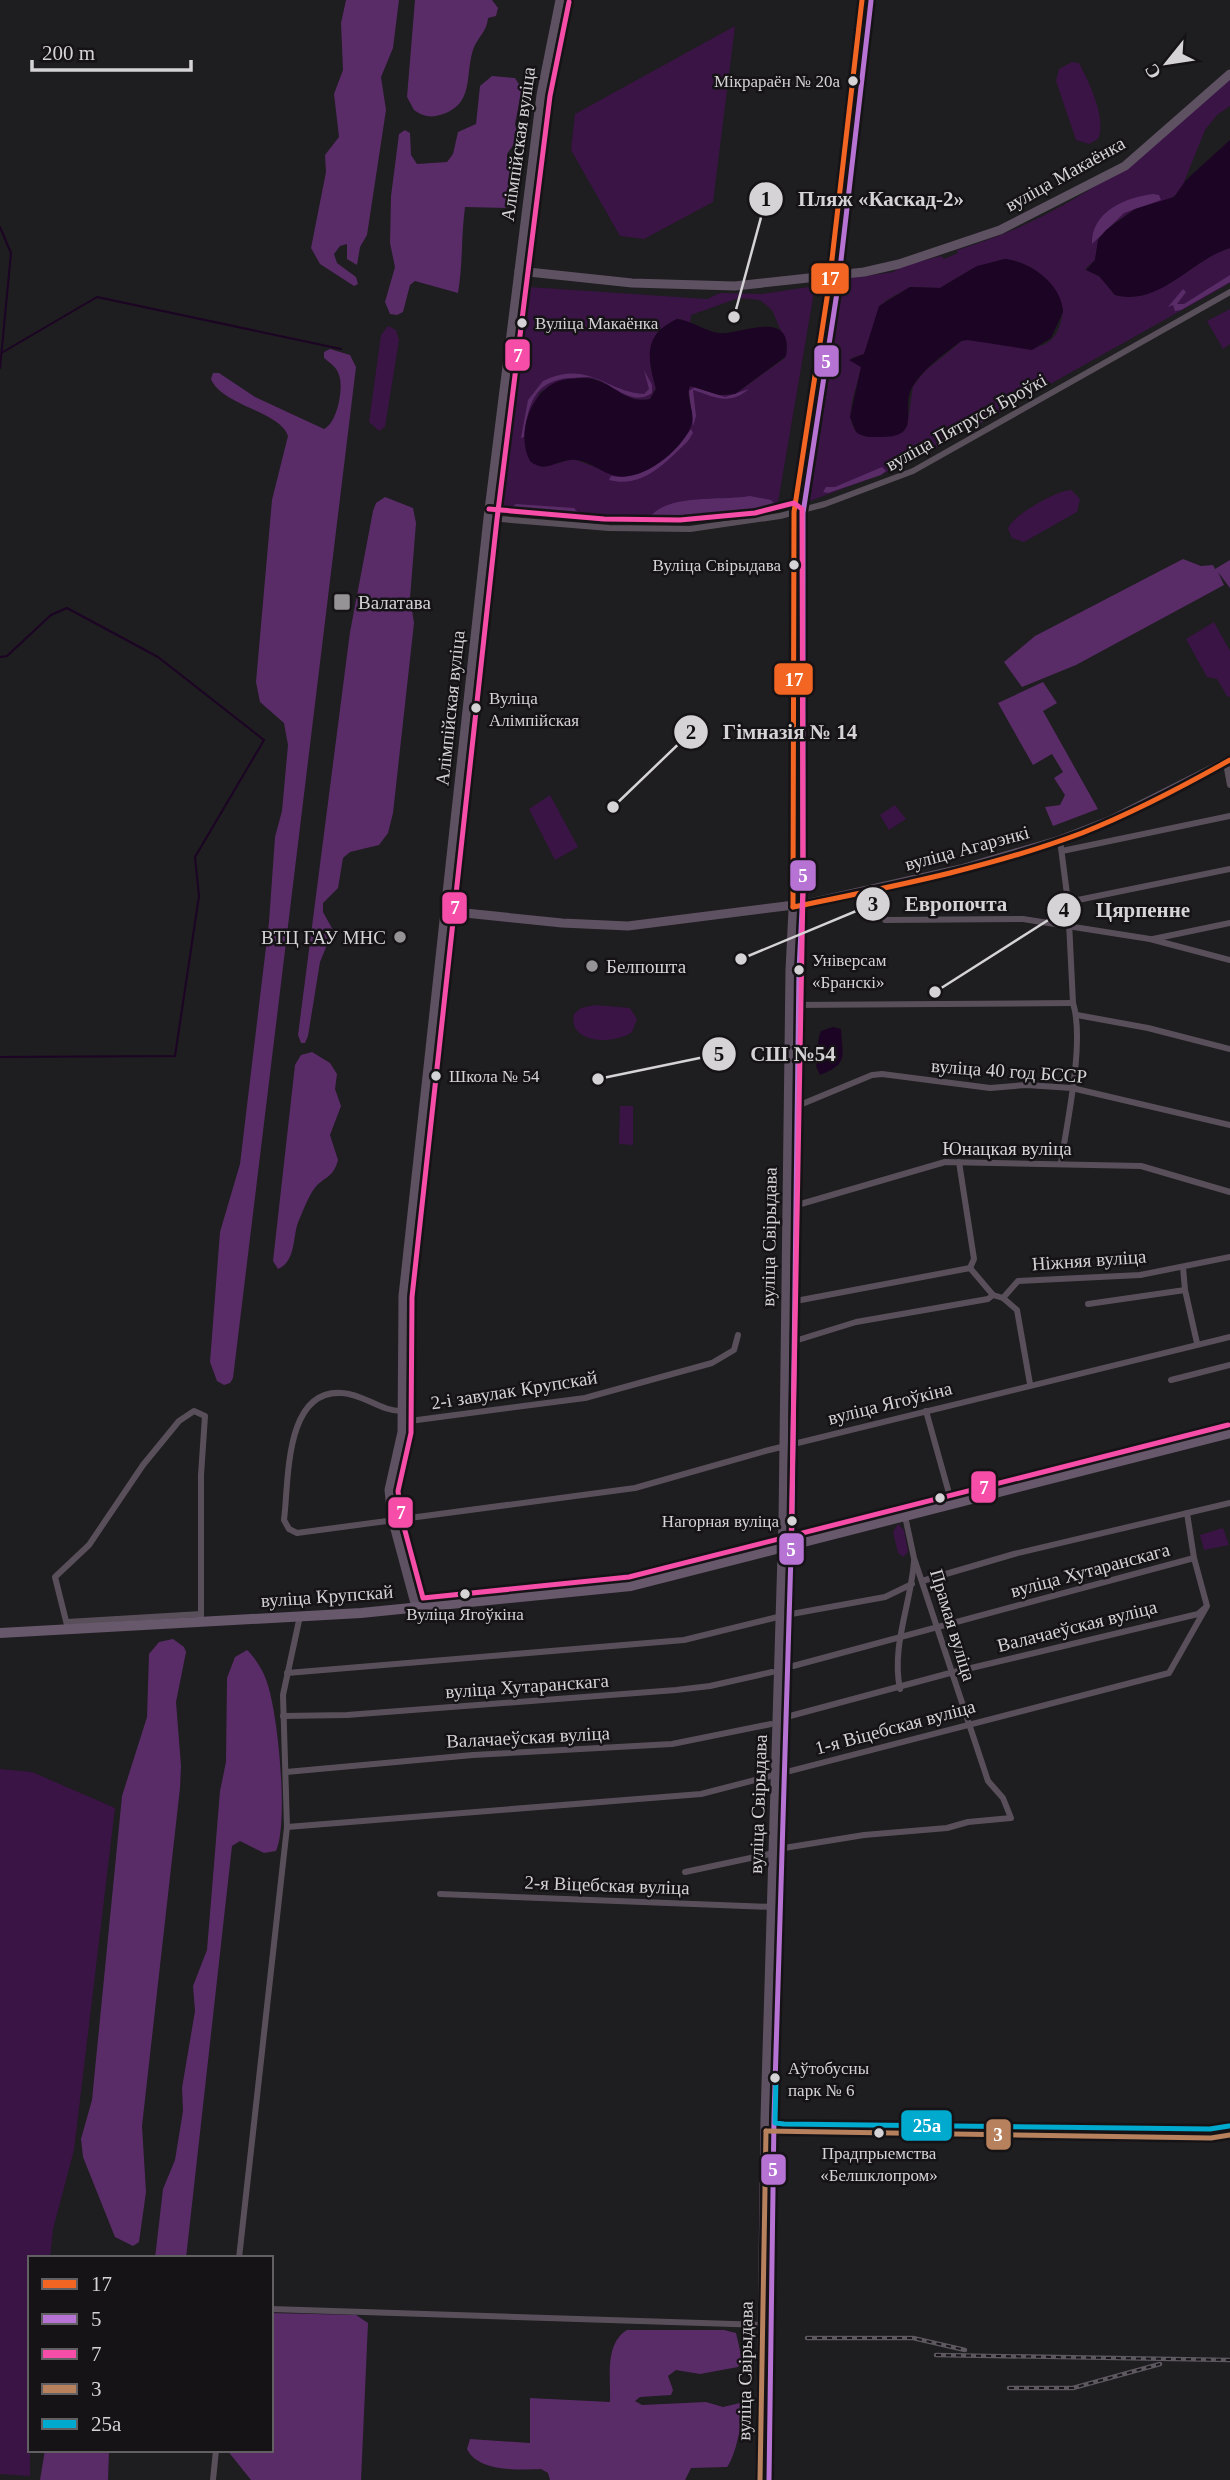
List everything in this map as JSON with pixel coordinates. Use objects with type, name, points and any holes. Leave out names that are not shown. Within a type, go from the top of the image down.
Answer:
[{"type":"main road","name":"Алімпійская вуліца","points":[[402,1422],[403,1296],[488,518],[541,95],[560,0]]},
{"type":"main road","name":"вуліца Свірыдава","points":[[761,2480],[766,2131],[781,1616],[790,1109],[794,512],[830,274],[862,0]]},
{"type":"main road","name":"вуліца Макаёнка","points":[[519,271],[632,283],[735,286],[864,272],[937,254],[1044,210],[1125,166],[1230,74]]},
{"type":"main road","name":"вуліца Агарэнкі","points":[[446,911],[614,926],[793,907],[880,889],[1060,840],[1109,821],[1228,762]]},
{"type":"main road","points":[[402,1422],[401,1443],[389,1483],[392,1518],[416,1607]]},
{"type":"main road","name":"вуліца Крупскай","points":[[0,1633],[68,1625],[201,1617],[300,1616],[631,1586],[1230,1433]]},
{"type":"main road","points":[[766,2131],[1211,2138],[1230,2136]]},
{"type":"street","name":"вуліца Пятруся Броўкі","points":[[488,518],[609,528],[690,529],[794,512],[836,501],[914,471],[1230,292]]},
{"type":"street","points":[[1228,762],[1230,785]]},
{"type":"street","points":[[1062,851],[1230,816]]},
{"type":"street","points":[[1060,840],[1068,902],[1073,1003],[1077,1015],[1072,1088],[1061,1163]]},
{"type":"street","points":[[1068,902],[1230,869]]},
{"type":"street","points":[[880,889],[885,920],[1023,919],[1150,939],[1230,960]]},
{"type":"street","points":[[1150,939],[1230,923]]},
{"type":"street","points":[[790,1005],[1073,1003]]},
{"type":"street","points":[[1077,1015],[1148,1028],[1230,1049]]},
{"type":"street","name":"вуліца 40 год БССР","points":[[790,1109],[872,1075],[990,1088],[1026,1085],[1072,1088],[1230,1125]]},
{"type":"street","points":[[959,1162],[974,1259],[970,1268]]},
{"type":"street","name":"Юнацкая вуліца","points":[[787,1208],[936,1163],[959,1162],[1141,1166],[1230,1192]]},
{"type":"street","name":"Ніжняя вуліца","points":[[1003,1298],[1018,1281],[1140,1275],[1230,1257]]},
{"type":"street","points":[[1183,1267],[1185,1290],[1198,1343]]},
{"type":"street","points":[[970,1268],[993,1295]]},
{"type":"street","points":[[785,1303],[970,1268]]},
{"type":"street","points":[[1088,1304],[1185,1290]]},
{"type":"street","points":[[785,1344],[856,1322],[993,1295],[1003,1298],[1017,1310],[1030,1384]]},
{"type":"street","name":"2-і завулак Крупскай","points":[[402,1422],[585,1398],[718,1361],[734,1350],[738,1335]]},
{"type":"street","name":"вуліца Ягоўкіна","points":[[402,1411],[391,1411],[355,1395],[340,1392],[328,1394],[309,1405],[295,1426],[284,1520],[289,1528],[297,1533],[392,1518],[635,1488],[1030,1384],[1070,1377],[1230,1337]]},
{"type":"street","points":[[1171,1380],[1230,1365]]},
{"type":"street","points":[[68,1625],[55,1577],[89,1545],[143,1465],[179,1421],[194,1411],[205,1416],[206,1427],[201,1475],[201,1617]]},
{"type":"street","points":[[926,1411],[952,1504]]},
{"type":"street","points":[[922,1581],[1014,1555],[1230,1503]]},
{"type":"street","points":[[1187,1513],[1194,1558],[1207,1606]]},
{"type":"street","name":"Прамая вуліца","points":[[905,1516],[914,1558],[950,1673],[988,1781],[1003,1798],[1011,1818]]},
{"type":"street","points":[[900,1689],[896,1670],[900,1635],[912,1584],[914,1558]]},
{"type":"street","name":"вуліца Хутаранскага","points":[[793,1666],[888,1643],[900,1635],[1194,1558]]},
{"type":"street","points":[[287,1673],[684,1640],[781,1616],[885,1597],[912,1584]]},
{"type":"street","name":"Валачаеўская вуліца","points":[[790,1716],[900,1689],[950,1673],[1198,1614],[1207,1606]]},
{"type":"street","name":"1-я Віцебская вуліца","points":[[287,1827],[676,1798],[776,1775],[1169,1673],[1207,1606]]},
{"type":"street","points":[[239,2256],[287,1827],[283,1716],[287,1673],[300,1616]]},
{"type":"street","name":"вуліца Хутаранскага","points":[[283,1716],[347,1715],[676,1690],[710,1686],[772,1672]]},
{"type":"street","name":"Валачаеўская вуліца","points":[[286,1772],[461,1756],[672,1744],[771,1724]]},
{"type":"street","name":"2-я Віцебская вуліца","points":[[685,1872],[774,1849],[864,1835],[947,1828],[968,1822],[1011,1818]]},
{"type":"street","name":"2-я Віцебская вуліца","points":[[440,1894],[772,1907]]},
{"type":"street","points":[[273,2309],[764,2325]]},
{"type":"street","points":[[213,2480],[216,2452]]},
{"type":"shaded area","points":[[346,0],[399,0],[393,48],[381,77],[386,110],[367,235],[360,247],[357,265],[347,259],[347,244],[340,246],[334,254],[337,263],[356,277],[358,284],[354,286],[320,264],[311,248],[326,172],[325,155],[339,137],[334,94],[343,70],[341,23]]},
{"type":"shaded area","points":[[415,0],[492,0],[498,8],[496,16],[488,18],[474,47],[464,96],[451,110],[436,116],[417,112],[407,97]]},
{"type":"shaded area","points":[[735,26],[713,202],[644,239],[620,236],[571,150],[575,114]]},
{"type":"shaded area","points":[[1072,62],[1079,63],[1099,111],[1098,139],[1089,144],[1076,140],[1056,81],[1059,69]]},
{"type":"shaded area","points":[[492,76],[515,78],[522,89],[515,124],[518,138],[507,154],[507,167],[516,175],[508,208],[465,207],[458,293],[415,281],[410,285],[403,312],[390,314],[385,302],[395,267],[390,243],[391,196],[399,134],[405,130],[410,133],[411,155],[417,164],[447,162],[453,154],[458,132],[476,124],[480,86]]},
{"type":"shaded area","points":[[1230,76],[1230,106],[1217,115],[1205,130],[1180,192],[1167,201],[1135,209],[1112,225],[1099,238],[1095,260],[1085,269],[1100,277],[1115,295],[1131,297],[1161,288],[1230,248],[1230,283],[908,464],[810,501],[844,279],[893,272],[903,266],[941,256],[944,259],[958,253],[957,250],[1034,221],[1070,202],[1137,157]],"holes":[[[1004,259],[1014,261],[1041,275],[1060,300],[1063,309],[1058,329],[1050,341],[1038,347],[1025,348],[963,340],[925,371],[913,386],[907,427],[863,436],[856,430],[851,414],[861,367],[851,358],[864,354],[885,301],[910,287],[940,288],[972,269]]]},
{"type":"shaded area","points":[[1230,140],[1230,248],[1161,288],[1131,297],[1115,295],[1099,276],[1086,270],[1095,260],[1098,240],[1106,230],[1135,209],[1174,197],[1186,180]]},
{"type":"shaded area","points":[[1159,195],[1161,200],[1124,213],[1092,244],[1093,232],[1104,214],[1122,202]]},
{"type":"shaded area","points":[[1005,259],[1035,270],[1044,276],[1057,293],[1063,312],[1051,338],[1032,350],[961,341],[928,367],[913,386],[909,395],[907,427],[903,432],[895,436],[875,437],[856,432],[850,417],[861,367],[849,360],[864,354],[879,306],[910,287],[940,288],[977,266]]},
{"type":"shaded area","points":[[1230,275],[1230,282],[1181,310],[1175,311],[1173,305],[1168,307],[1183,289],[1186,292],[1177,304],[1184,304]]},
{"type":"shaded area","points":[[815,286],[777,508],[717,519],[669,522],[501,511],[529,287],[707,299],[720,293],[762,294]],"holes":[[[739,298],[760,300],[772,310],[787,345],[785,358],[735,394],[719,395],[690,386],[688,391],[693,415],[686,435],[667,454],[635,476],[618,476],[574,459],[542,467],[530,461],[527,425],[540,392],[566,381],[586,378],[601,381],[632,399],[650,399],[656,388],[651,365],[651,348],[660,334],[680,319],[690,323],[691,315]]]},
{"type":"shaded area","points":[[1230,309],[1230,344],[1223,349],[1207,321]]},
{"type":"shaded area","points":[[677,319],[719,333],[774,328],[782,332],[786,341],[786,356],[735,394],[719,395],[690,386],[693,418],[688,433],[662,461],[638,474],[616,476],[576,460],[547,466],[536,465],[530,461],[524,436],[526,423],[530,410],[545,389],[568,379],[589,379],[602,382],[634,399],[650,399],[656,389],[650,358],[653,340],[666,325]]},
{"type":"shaded area","points":[[388,326],[396,330],[399,340],[385,427],[379,431],[369,422],[381,335]]},
{"type":"shaded area","points":[[330,349],[350,355],[356,367],[233,1378],[230,1383],[224,1385],[217,1381],[210,1362],[220,1232],[240,1164],[269,922],[275,837],[282,811],[288,745],[284,723],[260,702],[256,682],[272,500],[288,436],[283,427],[274,420],[227,396],[211,379],[213,373],[219,373],[255,397],[324,429],[329,426],[336,413],[341,388],[337,370],[324,358],[324,352]]},
{"type":"shaded area","points":[[644,370],[652,385],[652,393],[645,397],[623,394],[590,377],[569,378],[547,384],[534,397],[524,437],[521,438],[528,400],[543,381],[572,373],[596,378],[631,392],[644,394],[649,389]]},
{"type":"shaded area","points":[[695,387],[725,397],[749,389],[728,399],[693,390],[696,416],[693,426],[689,391]]},
{"type":"shaded area","points":[[991,411],[996,414],[936,446],[936,442]]},
{"type":"shaded area","points":[[691,429],[693,433],[688,441],[653,472],[633,481],[609,480],[611,476],[635,475],[657,464],[676,448]]},
{"type":"shaded area","points":[[882,467],[886,471],[881,475],[828,493],[823,492],[826,487],[835,487]]},
{"type":"shaded area","points":[[1071,490],[1080,499],[1077,512],[1024,542],[1012,538],[1008,529],[1017,517],[1046,499]]},
{"type":"shaded area","points":[[750,496],[771,500],[775,504],[770,509],[711,520],[678,515],[660,521],[649,519],[667,505],[680,502]]},
{"type":"shaded area","points":[[385,497],[413,508],[416,523],[410,598],[414,623],[393,813],[388,833],[379,845],[350,852],[343,858],[338,888],[323,903],[323,912],[333,930],[320,962],[308,1036],[305,1043],[301,1043],[298,1035],[350,632],[373,511],[376,503]]},
{"type":"shaded area","points":[[516,504],[574,508],[578,513],[574,515],[513,511],[512,507]]},
{"type":"shaded area","points":[[1183,559],[1201,566],[1213,565],[1215,569],[1230,560],[1230,588],[1218,572],[1224,585],[1076,665],[1022,687],[1004,662],[1035,636]]},
{"type":"shaded area","points":[[1214,622],[1230,651],[1230,697],[1217,679],[1207,677],[1186,639]]},
{"type":"shaded area","points":[[1043,682],[1057,703],[1043,711],[1098,809],[1053,826],[1045,807],[1060,805],[1065,795],[1054,778],[1063,772],[1052,754],[1033,765],[998,703]]},
{"type":"shaded area","points":[[550,795],[578,847],[555,860],[529,809]]},
{"type":"shaded area","points":[[895,805],[906,819],[889,830],[880,815]]},
{"type":"shaded area","points":[[595,1005],[630,1008],[637,1019],[632,1032],[604,1040],[585,1036],[578,1031],[574,1024],[574,1014],[581,1008]]},
{"type":"shaded area","points":[[833,1027],[841,1029],[842,1058],[836,1067],[820,1075],[816,1066],[819,1036],[821,1031]]},
{"type":"shaded area","points":[[312,1052],[330,1063],[337,1074],[335,1089],[341,1106],[330,1135],[338,1160],[334,1171],[310,1196],[297,1226],[291,1254],[278,1269],[273,1261],[295,1065],[301,1055]]},
{"type":"shaded area","points":[[620,1106],[633,1106],[633,1145],[619,1144]]},
{"type":"shaded area","points":[[898,1524],[904,1530],[908,1552],[903,1557],[898,1553],[893,1532]]},
{"type":"shaded area","points":[[1223,1528],[1229,1545],[1204,1550],[1200,1535]]},
{"type":"shaded area","points":[[173,1639],[184,1647],[186,1652],[176,1702],[180,1788],[142,2126],[146,2192],[139,2242],[133,2246],[115,2237],[83,2157],[81,2139],[92,2100],[122,1796],[147,1717],[149,1654],[159,1642]]},
{"type":"shaded area","points":[[247,1650],[264,1674],[270,1692],[278,1737],[282,1791],[280,1837],[276,1851],[264,1853],[240,1841],[232,1846],[186,2256],[155,2256],[163,2189],[175,2160],[183,2111],[182,2088],[195,2011],[193,1986],[207,1950],[220,1791],[226,1762],[227,1678],[235,1657]]},
{"type":"shaded area","points":[[0,1769],[32,1772],[115,1808],[74,2150],[53,2229],[50,2256],[28,2256],[30,2476],[0,2474]]},
{"type":"shaded area","points":[[273,2313],[356,2315],[368,2323],[361,2480],[251,2480],[229,2452],[273,2452]]},
{"type":"shaded area","points":[[627,2330],[724,2330],[736,2333],[742,2359],[738,2367],[700,2374],[676,2370],[668,2376],[673,2390],[671,2395],[640,2397],[635,2401],[642,2405],[706,2402],[723,2407],[740,2403],[742,2416],[739,2435],[727,2467],[691,2468],[685,2480],[550,2480],[548,2473],[541,2469],[500,2468],[489,2466],[472,2457],[467,2449],[470,2439],[530,2443],[530,2398],[610,2402],[612,2353],[620,2336]]},
{"type":"shaded area","points":[[45,2452],[109,2452],[108,2480],[40,2480]]},
{"type":"waterway","points":[[0,227],[11,253],[0,368]]},
{"type":"waterway","points":[[3,352],[97,297],[341,349]]},
{"type":"waterway","points":[[0,657],[7,656],[51,615],[67,608],[158,657],[264,740],[195,857],[199,896],[175,1056],[0,1057]]},
{"type":"railway","points":[[807,2338],[913,2338],[965,2350]]},
{"type":"railway","points":[[936,2355],[1230,2360]]},
{"type":"railway","points":[[1009,2388],[1073,2388],[1160,2364]]},
{"type":"transit line","name":"17","points":[[793,907],[794,512],[829,285],[862,0]]},
{"type":"transit line","name":"5","points":[[769,2480],[774,2118],[792,1521],[799,970],[803,890],[803,513],[838,286],[871,1]]},
{"type":"transit line","name":"7","points":[[569,2],[550,96],[497,519],[412,1297],[411,1433],[398,1491],[401,1516],[423,1598],[629,1577],[1228,1425]]},
{"type":"transit line","name":"7","points":[[489,509],[604,519],[680,520],[755,513],[794,503],[802,509],[803,890],[791,1548]]},
{"type":"transit line","name":"17","points":[[793,907],[939,876],[1047,845],[1120,817],[1230,760]]},
{"type":"transit line","name":"25а","points":[[776,2077],[775,2123],[784,2124],[1210,2129],[1229,2126]]},
{"type":"transit line","name":"3","points":[[766,2131],[1211,2138],[1230,2135]]},
{"type":"transit line","name":"3","points":[[760,2480],[766,2131]]},
{"type":"place","name":"Мікрараён № 20а","points":[[853,81]]},
{"type":"place","name":"Пляж «Каскад-2»","points":[[734,317]]},
{"type":"place","name":"Вуліца Макаёнка","points":[[522,323]]},
{"type":"place","name":"Вуліца Свірыдава","points":[[794,565]]},
{"type":"place","name":"Валатава","points":[[342,602]]},
{"type":"place","name":"Вуліца Алімпійская","points":[[476,708]]},
{"type":"place","name":"Гімназія № 14","points":[[613,807]]},
{"type":"place","name":"ВТЦ ГАУ МНС","points":[[400,937]]},
{"type":"place","name":"Европочта","points":[[741,959]]},
{"type":"place","name":"Белпошта","points":[[592,966]]},
{"type":"place","name":"Універсам «Бранскі»","points":[[799,970]]},
{"type":"place","name":"Цярпенне","points":[[935,992]]},
{"type":"place","name":"Школа № 54","points":[[436,1076]]},
{"type":"place","name":"СШ №54","points":[[598,1079]]},
{"type":"place","name":"Нагорная вуліца","points":[[792,1521]]},
{"type":"place","name":"Вуліца Ягоўкіна","points":[[465,1594]]},
{"type":"place","name":"Аўтобусны парк № 6","points":[[775,2078]]},
{"type":"place","name":"Прадпрыемства «Белшклопром»","points":[[879,2133]]}]
